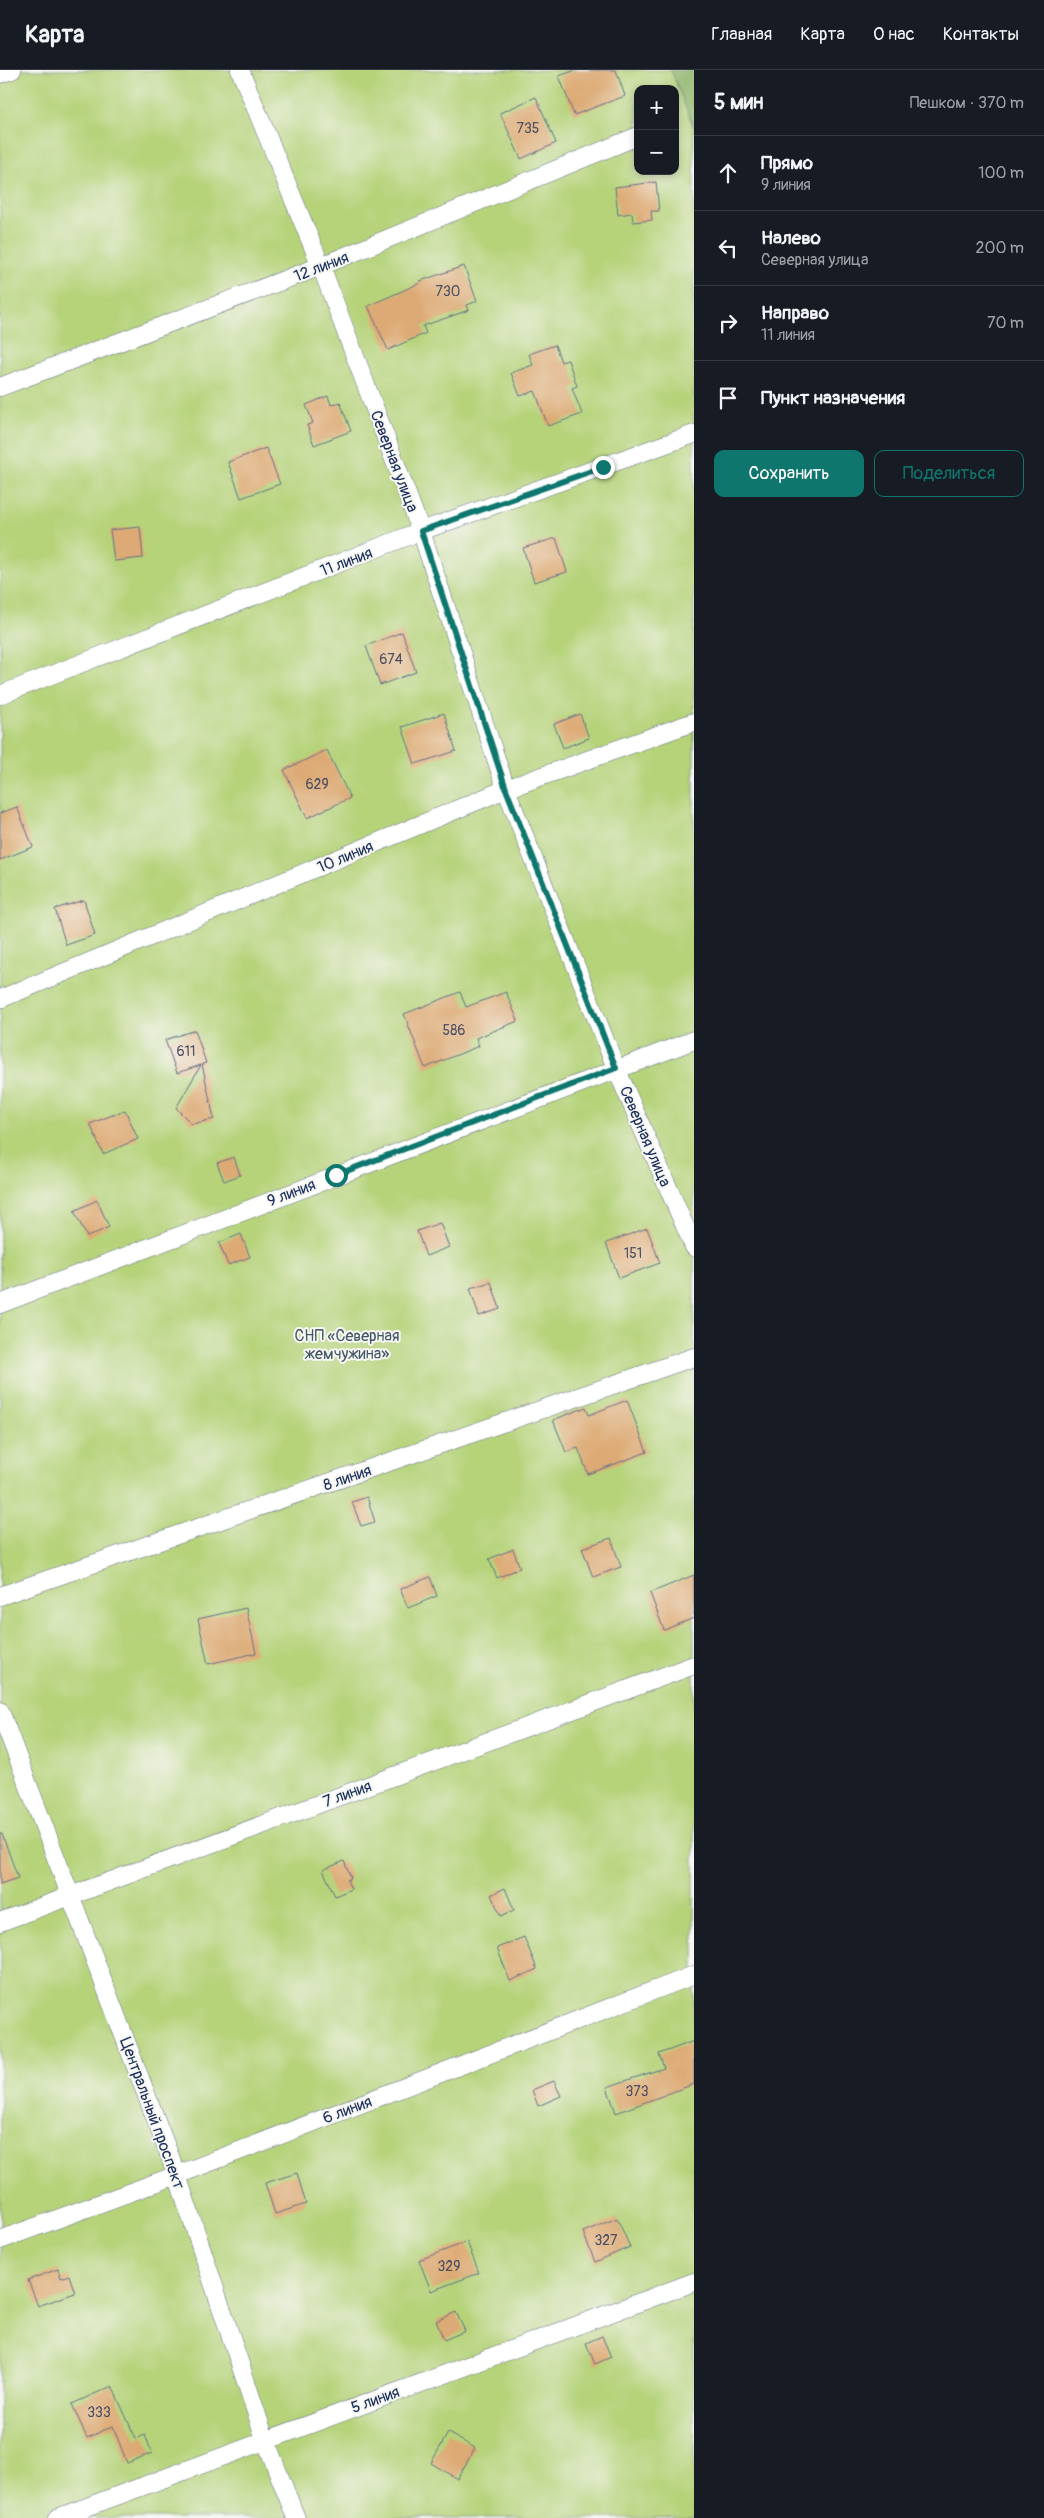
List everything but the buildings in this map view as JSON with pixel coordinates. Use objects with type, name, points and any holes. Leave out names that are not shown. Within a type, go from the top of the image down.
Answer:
[{"type":"street","points":[[0,74],[12,70]]},
{"type":"street","name":"Северная улица","points":[[240,70],[321,266],[421,531],[506,789],[616,1068],[694,1247]]},
{"type":"street","name":"12 линия","points":[[0,387],[321,266],[634,138]]},
{"type":"street","name":"11 линия","points":[[0,695],[421,531],[694,434]]},
{"type":"street","name":"10 линия","points":[[0,999],[506,789],[694,722]]},
{"type":"street","name":"9 линия","points":[[0,1304],[616,1068],[694,1040]]},
{"type":"street","name":"8 линия","points":[[0,1596],[694,1357]]},
{"type":"street","name":"7 линия","points":[[0,1922],[694,1665]]},
{"type":"street","name":"Центральный проспект","points":[[0,1712],[177,2175],[265,2439],[296,2518]]},
{"type":"street","name":"6 линия","points":[[0,2240],[177,2175],[694,1975]]},
{"type":"street","name":"5 линия","points":[[57,2518],[265,2439],[694,2282]]},
{"type":"green space","name":"СНП «Северная жемчужина»","points":[[0,70],[671,70],[677,85],[634,85],[634,175],[679,175],[679,90],[694,128],[694,2518],[0,2518]]},
{"type":"green space","points":[[671,70],[694,70],[694,128],[679,90],[679,85],[677,85]]},
{"type":"route","points":[[336,1175],[616,1068],[506,789],[421,531],[603,467]]}]
